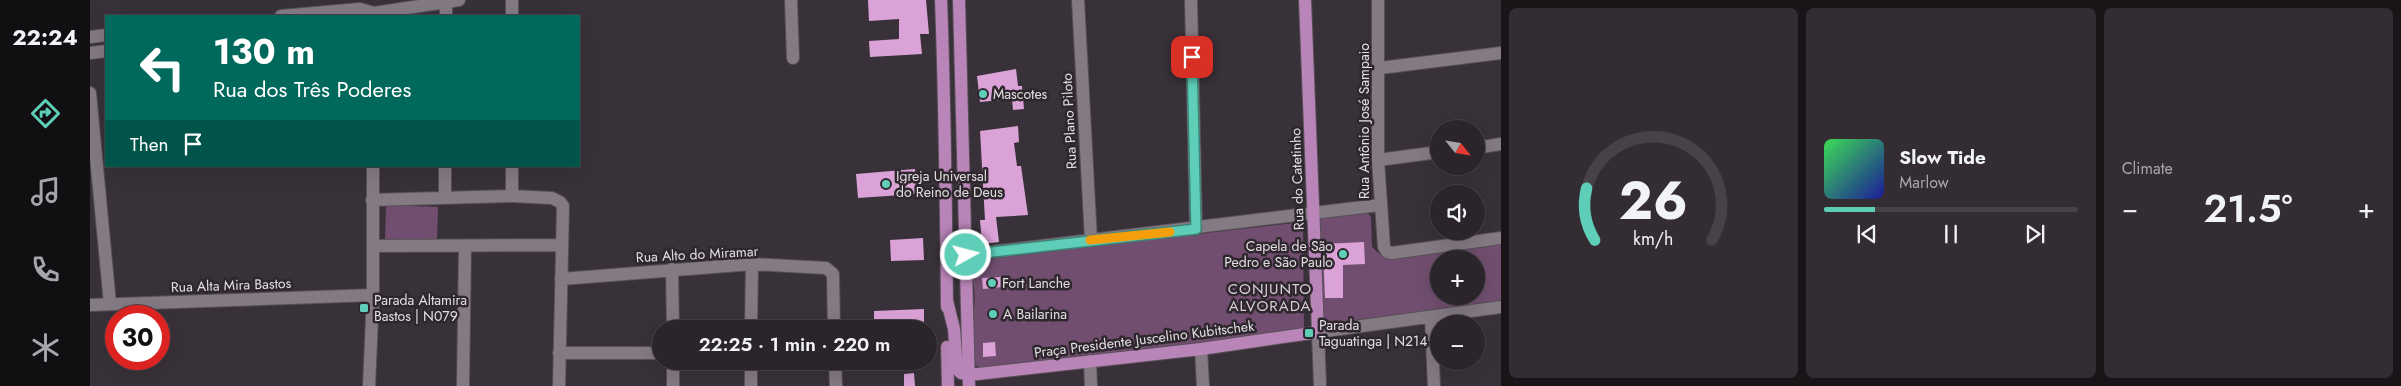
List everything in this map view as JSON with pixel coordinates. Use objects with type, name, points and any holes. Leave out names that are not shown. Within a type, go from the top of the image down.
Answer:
[{"type":"main road","points":[[941,0],[947,158],[945,212],[948,386]]},
{"type":"main road","points":[[959,0],[969,380]]},
{"type":"main road","name":"Rua do Catetinho","points":[[1305,0],[1318,332]]},
{"type":"main road","points":[[945,212],[953,211],[958,215],[960,244],[966,255]]},
{"type":"main road","points":[[947,300],[954,329],[957,369],[969,380]]},
{"type":"main road","name":"Praça Presidente Juscelino Kubitschek","points":[[969,380],[1090,361],[1201,349],[1318,332]]},
{"type":"street","points":[[512,0],[512,15]]},
{"type":"street","points":[[791,0],[793,58]]},
{"type":"street","name":"Rua Plano Piloto","points":[[1078,0],[1091,240]]},
{"type":"street","points":[[1191,0],[1196,229]]},
{"type":"street","name":"Rua Antônio José Sampaio","points":[[1378,0],[1380,68],[1378,160],[1382,242],[1387,252],[1392,253],[1501,238]]},
{"type":"street","points":[[292,15],[360,9],[371,15],[424,2],[452,1],[446,15]]},
{"type":"street","points":[[90,37],[105,35]]},
{"type":"street","points":[[90,53],[105,51]]},
{"type":"street","points":[[1380,68],[1501,54]]},
{"type":"street","points":[[90,93],[110,304]]},
{"type":"street","points":[[1485,147],[1501,144]]},
{"type":"street","points":[[1378,160],[1430,153]]},
{"type":"street","points":[[369,386],[373,295],[373,167]]},
{"type":"street","points":[[445,198],[446,167]]},
{"type":"street","points":[[512,167],[512,196]]},
{"type":"street","points":[[372,200],[512,196],[552,198],[560,202],[563,206],[559,386]]},
{"type":"street","points":[[966,255],[1196,229],[1380,205]]},
{"type":"street","points":[[373,246],[561,245]]},
{"type":"street","points":[[463,386],[465,246]]},
{"type":"street","points":[[751,320],[752,264]]},
{"type":"street","name":"Rua Alto do Miramar","points":[[560,279],[752,264],[826,268],[833,274],[834,320]]},
{"type":"street","points":[[672,269],[673,320]]},
{"type":"street","name":"Rua Alta Mira Bastos","points":[[90,305],[373,295]]},
{"type":"street","name":"Praça Presidente Juscelino Kubitschek","points":[[1445,315],[1501,307]]},
{"type":"street","name":"Praça Presidente Juscelino Kubitschek","points":[[1318,332],[1430,317]]},
{"type":"street","name":"Rua do Catetinho","points":[[1318,332],[1320,386]]},
{"type":"street","points":[[1201,349],[1203,386]]},
{"type":"street","points":[[559,354],[652,353]]},
{"type":"street","points":[[1090,361],[1091,386]]},
{"type":"street","points":[[673,370],[674,386]]},
{"type":"street","points":[[751,370],[751,386]]},
{"type":"street","points":[[835,370],[836,386]]},
{"type":"street","points":[[1433,370],[1434,386]]},
{"type":"shaded area","points":[[386,205],[438,207],[437,241],[385,240]]},
{"type":"shaded area","points":[[1366,211],[1371,217],[1372,247],[1384,258],[1430,252],[1430,305],[1477,305],[1323,324],[1317,219]]},
{"type":"shaded area","points":[[1303,222],[1304,330],[984,368],[974,363],[971,355],[971,345],[975,295],[970,275],[982,259]]},
{"type":"shaded area","points":[[1501,242],[1501,302],[1485,304],[1485,250],[1442,250]]},
{"type":"building","points":[[868,0],[926,0],[929,34],[920,34],[922,54],[870,57],[869,41],[899,39],[899,19],[869,21]]},
{"type":"building","points":[[1016,69],[1018,86],[1022,86],[1024,109],[1013,110],[1012,99],[980,102],[977,76]]},
{"type":"building","points":[[1018,126],[1019,142],[1014,143],[1017,166],[1021,166],[1028,215],[996,217],[999,242],[982,244],[980,220],[985,220],[980,131]]},
{"type":"building","name":"Igreja Universal do Reino de Deus","points":[[915,169],[916,194],[858,198],[856,174]]},
{"type":"building","points":[[923,238],[924,260],[891,261],[890,240]]},
{"type":"building","points":[[1364,242],[1365,264],[1343,265],[1343,298],[1325,298],[1323,244]]},
{"type":"building","name":"Fort Lanche","points":[[1001,277],[1002,287],[983,289],[982,278]]},
{"type":"building","points":[[924,309],[924,320],[874,320],[874,311]]},
{"type":"building","points":[[995,342],[996,356],[983,357],[983,343]]},
{"type":"building","points":[[914,373],[915,386],[904,386],[904,374]]},
{"type":"slow traffic","points":[[1090,240],[1170,232]]},
{"type":"place","name":"Mascotes","points":[[983,94]]},
{"type":"place","name":"Igreja Universal do Reino de Deus","points":[[886,184]]},
{"type":"place","name":"Capela de São Pedro e São Paulo","points":[[1343,254]]},
{"type":"place","name":"Fort Lanche","points":[[992,283]]},
{"type":"place","name":"Parada Altamira Bastos | N079","points":[[364,308]]},
{"type":"place","name":"A Bailarina","points":[[993,314]]},
{"type":"place","name":"Parada Taguatinga | N214","points":[[1309,333]]},
{"type":"district","name":"CONJUNTO ALVORADA","points":[[1270,298]]},
{"type":"route","points":[[966,255],[1196,229],[1192,57]]}]
